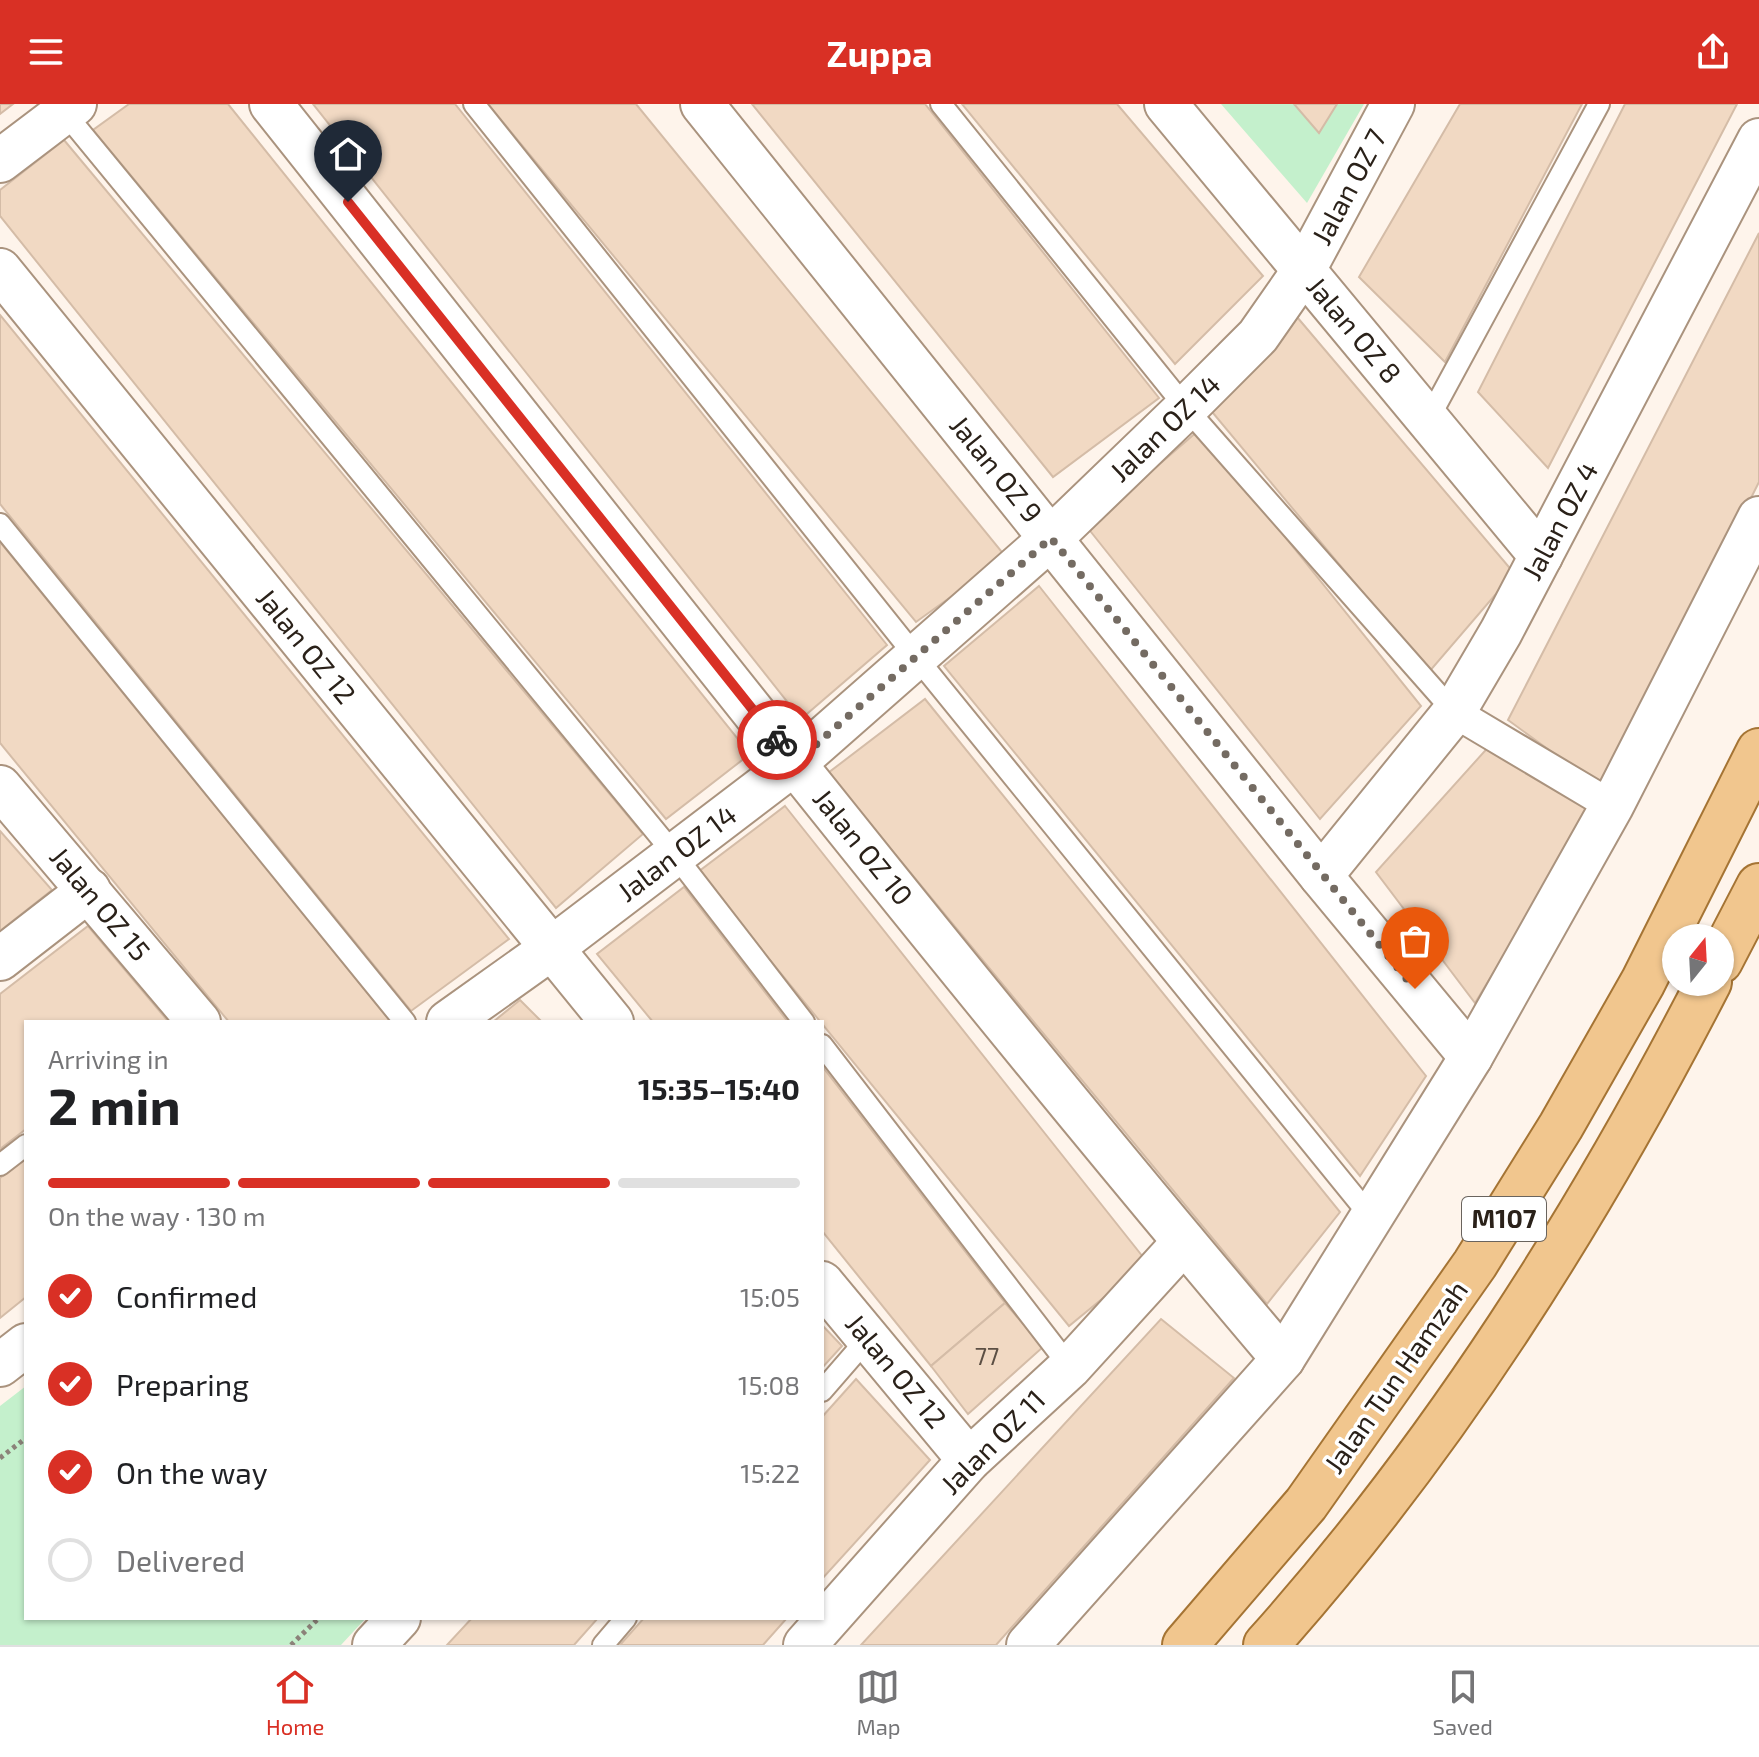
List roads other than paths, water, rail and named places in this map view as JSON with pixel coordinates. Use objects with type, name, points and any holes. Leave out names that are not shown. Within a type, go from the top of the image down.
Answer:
[{"type":"main road","name":"Jalan Tun Hamzah","points":[[1185,1645],[1306,1504],[1475,1264],[1561,1126],[1643,982],[1759,751]]},
{"type":"main road","points":[[1734,934],[1759,886]]},
{"type":"main road","name":"M107","points":[[1266,1645],[1329,1574],[1405,1476],[1497,1344],[1580,1216],[1655,1087],[1702,996]]},
{"type":"street","name":"Jalan OZ 10","points":[[271,104],[795,763],[1184,1242],[1283,1359]]},
{"type":"street","name":"Jalan OZ 9","points":[[702,104],[1321,876],[1471,1057]]},
{"type":"street","name":"Jalan OZ 8","points":[[1166,104],[1541,556]]},
{"type":"street","name":"Jalan OZ 7","points":[[1304,270],[1393,104]]},
{"type":"street","points":[[0,161],[69,108]]},
{"type":"street","name":"Jalan OZ 4","points":[[1321,876],[1454,712],[1501,632],[1759,140]]},
{"type":"street","name":"Jalan OZ 12","points":[[0,270],[610,1020]]},
{"type":"street","name":"Jalan OZ 14","points":[[451,1020],[552,948],[795,763],[916,657],[1051,538],[1186,408],[1258,336],[1304,270]]},
{"type":"street","points":[[1028,1645],[1283,1359],[1471,1057],[1612,806],[1759,518]]},
{"type":"street","points":[[1454,712],[1612,806]]},
{"type":"street","name":"Jalan OZ 15","points":[[0,787],[89,890],[193,1020]]},
{"type":"street","points":[[0,959],[89,890]]},
{"type":"street","name":"Jalan OZ 11","points":[[805,1645],[969,1460],[1070,1367],[1184,1242]]},
{"type":"street","name":"Jalan OZ 12","points":[[824,1285],[969,1460]]},
{"type":"street","points":[[0,1365],[24,1347]]},
{"type":"street","points":[[374,1645],[397,1620]]},
{"type":"lane","points":[[474,104],[916,657],[1371,1217]]},
{"type":"lane","points":[[941,104],[1186,408],[1454,712]]},
{"type":"lane","points":[[1428,420],[1599,104]]},
{"type":"lane","points":[[69,108],[675,855],[802,1020]]},
{"type":"lane","points":[[0,524],[403,1020]]},
{"type":"lane","points":[[824,1048],[1070,1367]]},
{"type":"lane","points":[[0,1165],[24,1147]]},
{"type":"lane","points":[[824,1389],[868,1338]]},
{"type":"lane","points":[[603,1645],[624,1620]]}]
